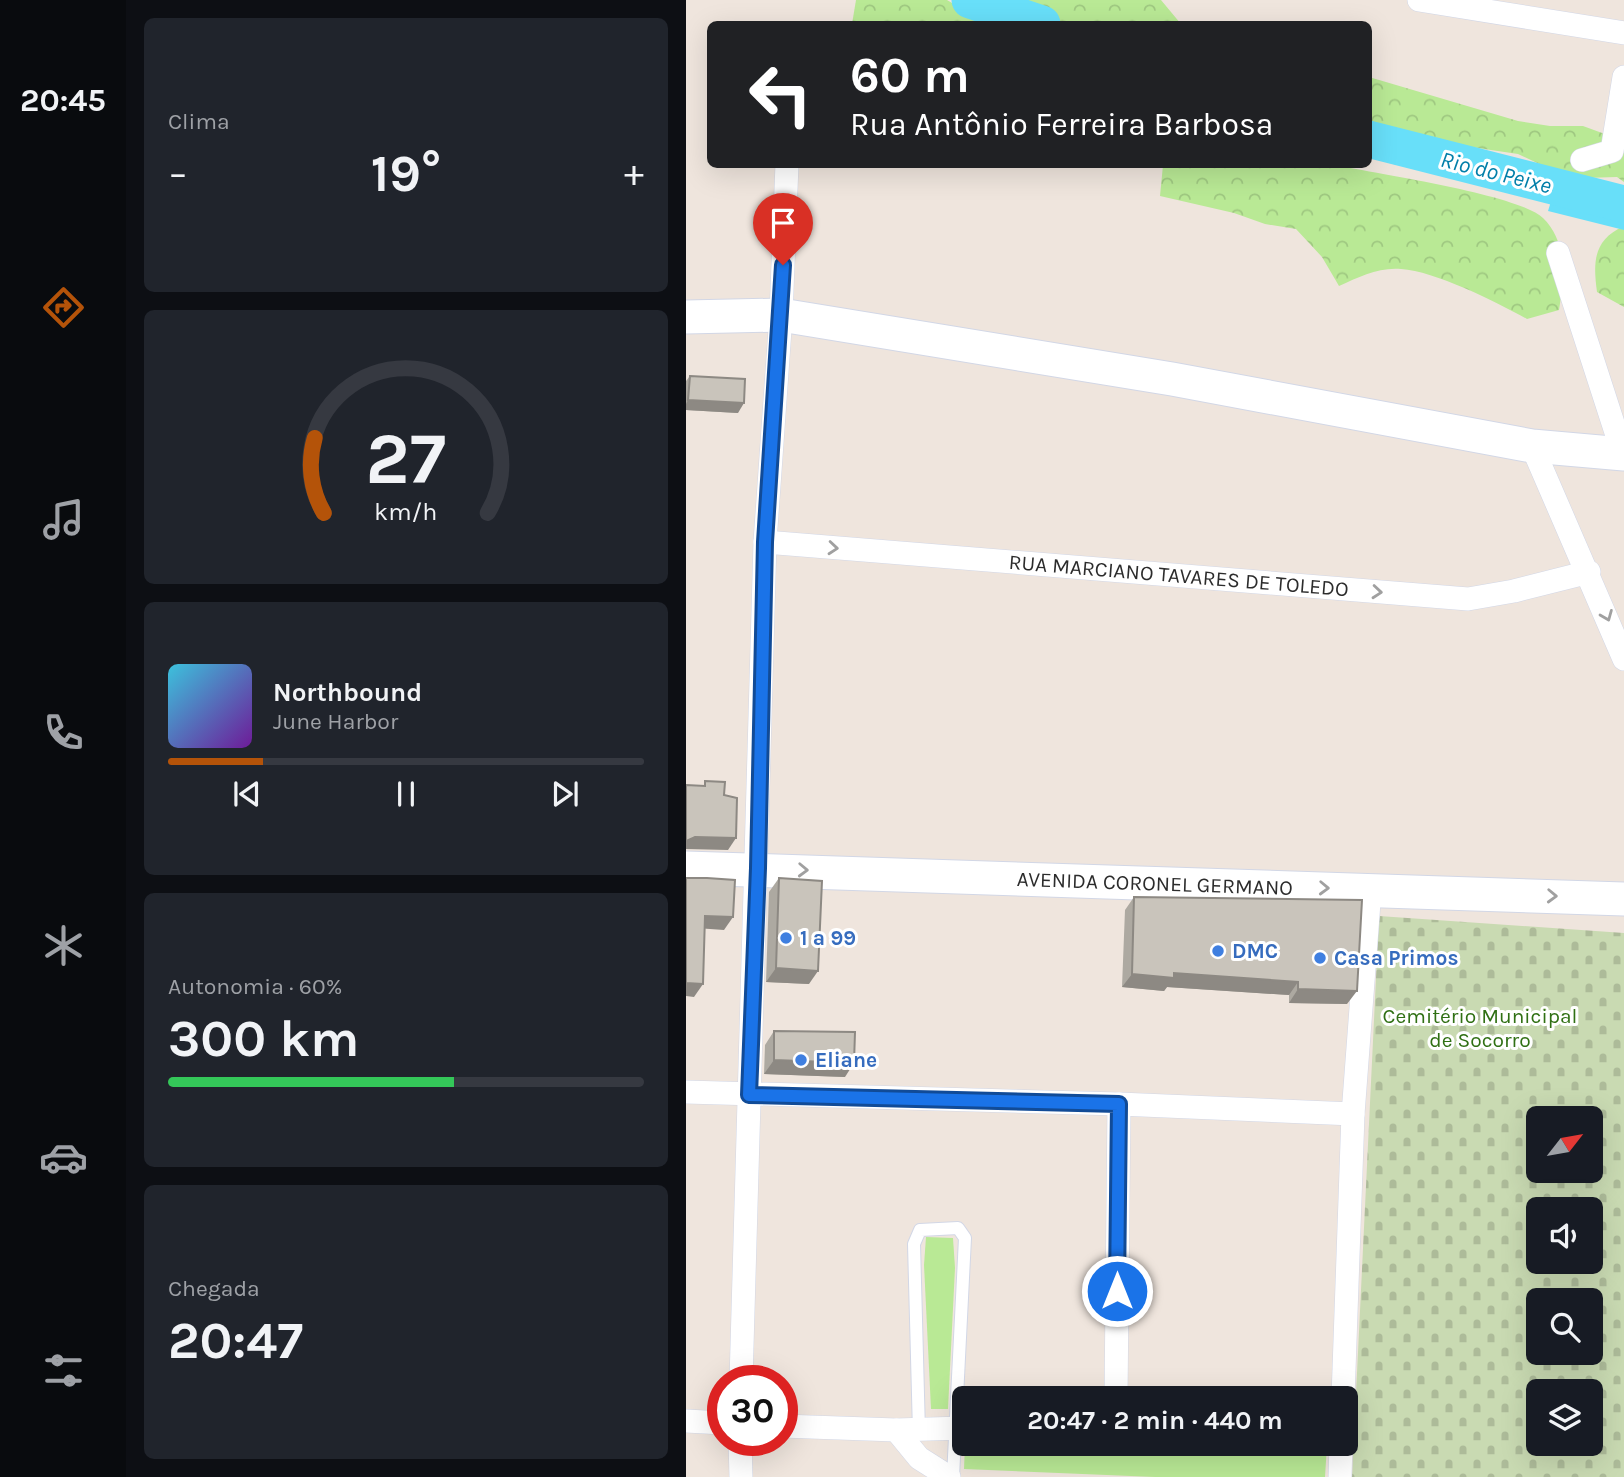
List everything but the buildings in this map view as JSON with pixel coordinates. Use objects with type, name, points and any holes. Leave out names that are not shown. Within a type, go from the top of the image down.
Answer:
[{"type":"street","points":[[1419,0],[1624,33]]},
{"type":"street","points":[[1582,160],[1612,151],[1624,77]]},
{"type":"street","points":[[741,1365],[758,868],[765,542],[781,315],[787,168]]},
{"type":"street","points":[[686,317],[781,315],[1172,379],[1532,446],[1624,454],[1558,253]]},
{"type":"street","points":[[1532,446],[1589,572],[1624,659]]},
{"type":"street","name":"RUA MARCIANO TAVARES DE TOLEDO","points":[[765,542],[1468,599],[1514,592],[1589,572]]},
{"type":"street","name":"AVENIDA CORONEL GERMANO","points":[[686,868],[758,868],[1624,899]]},
{"type":"street","points":[[1343,1386],[1353,1114],[1370,890]]},
{"type":"street","points":[[686,1092],[1119,1104],[1353,1114]]},
{"type":"street","points":[[1116,1386],[1119,1104]]},
{"type":"street","points":[[686,1421],[707,1422]]},
{"type":"street","points":[[798,1427],[896,1430],[919,1427],[952,1428]]},
{"type":"street","points":[[896,1430],[919,1458],[951,1477]]},
{"type":"street","points":[[740,1456],[741,1477]]},
{"type":"street","points":[[1340,1477],[1341,1456]]},
{"type":"lane","points":[[919,1458],[914,1244],[920,1230],[958,1228],[965,1238],[960,1386]]},
{"type":"lane","points":[[951,1477],[954,1456]]},
{"type":"green space","points":[[856,0],[947,0],[982,21],[852,21]]},
{"type":"green space","points":[[995,0],[1161,0],[1178,21],[1044,21]]},
{"type":"green space","points":[[1372,78],[1518,121],[1550,126],[1583,126],[1624,141],[1624,182],[1617,177],[1584,178],[1550,169],[1518,154],[1372,132]]},
{"type":"green space","points":[[1163,168],[1351,168],[1505,201],[1543,218],[1557,238],[1563,274],[1559,310],[1527,319],[1448,281],[1401,269],[1377,271],[1339,286],[1322,257],[1296,229],[1265,224],[1234,213],[1160,196]]},
{"type":"green space","points":[[1624,226],[1624,307],[1597,292],[1595,271],[1601,245],[1606,238]]},
{"type":"green space","name":"Cemitério Municipal de Socorro","points":[[1379,916],[1624,933],[1624,1477],[1352,1477],[1353,1456],[1358,1456],[1356,1386]]},
{"type":"green space","points":[[926,1237],[953,1238],[955,1268],[948,1409],[931,1409],[924,1265]]},
{"type":"green space","points":[[965,1456],[1326,1456],[1325,1477],[1155,1477],[964,1469]]},
{"type":"water","points":[[1560,172],[1624,189],[1624,230],[1548,211]]},
{"type":"waterway","name":"Rio do Peixe","points":[[970,0],[1033,21]]},
{"type":"waterway","name":"Rio do Peixe","points":[[1372,140],[1624,204]]},
{"type":"place","name":"1 a 99","points":[[786,938]]},
{"type":"place","name":"DMC","points":[[1218,951]]},
{"type":"place","name":"Casa Primos","points":[[1320,958]]},
{"type":"place","name":"Eliane","points":[[801,1060]]},
{"type":"route","points":[[783,265],[765,542],[758,868],[749,1095],[1119,1104],[1117,1291]]}]
